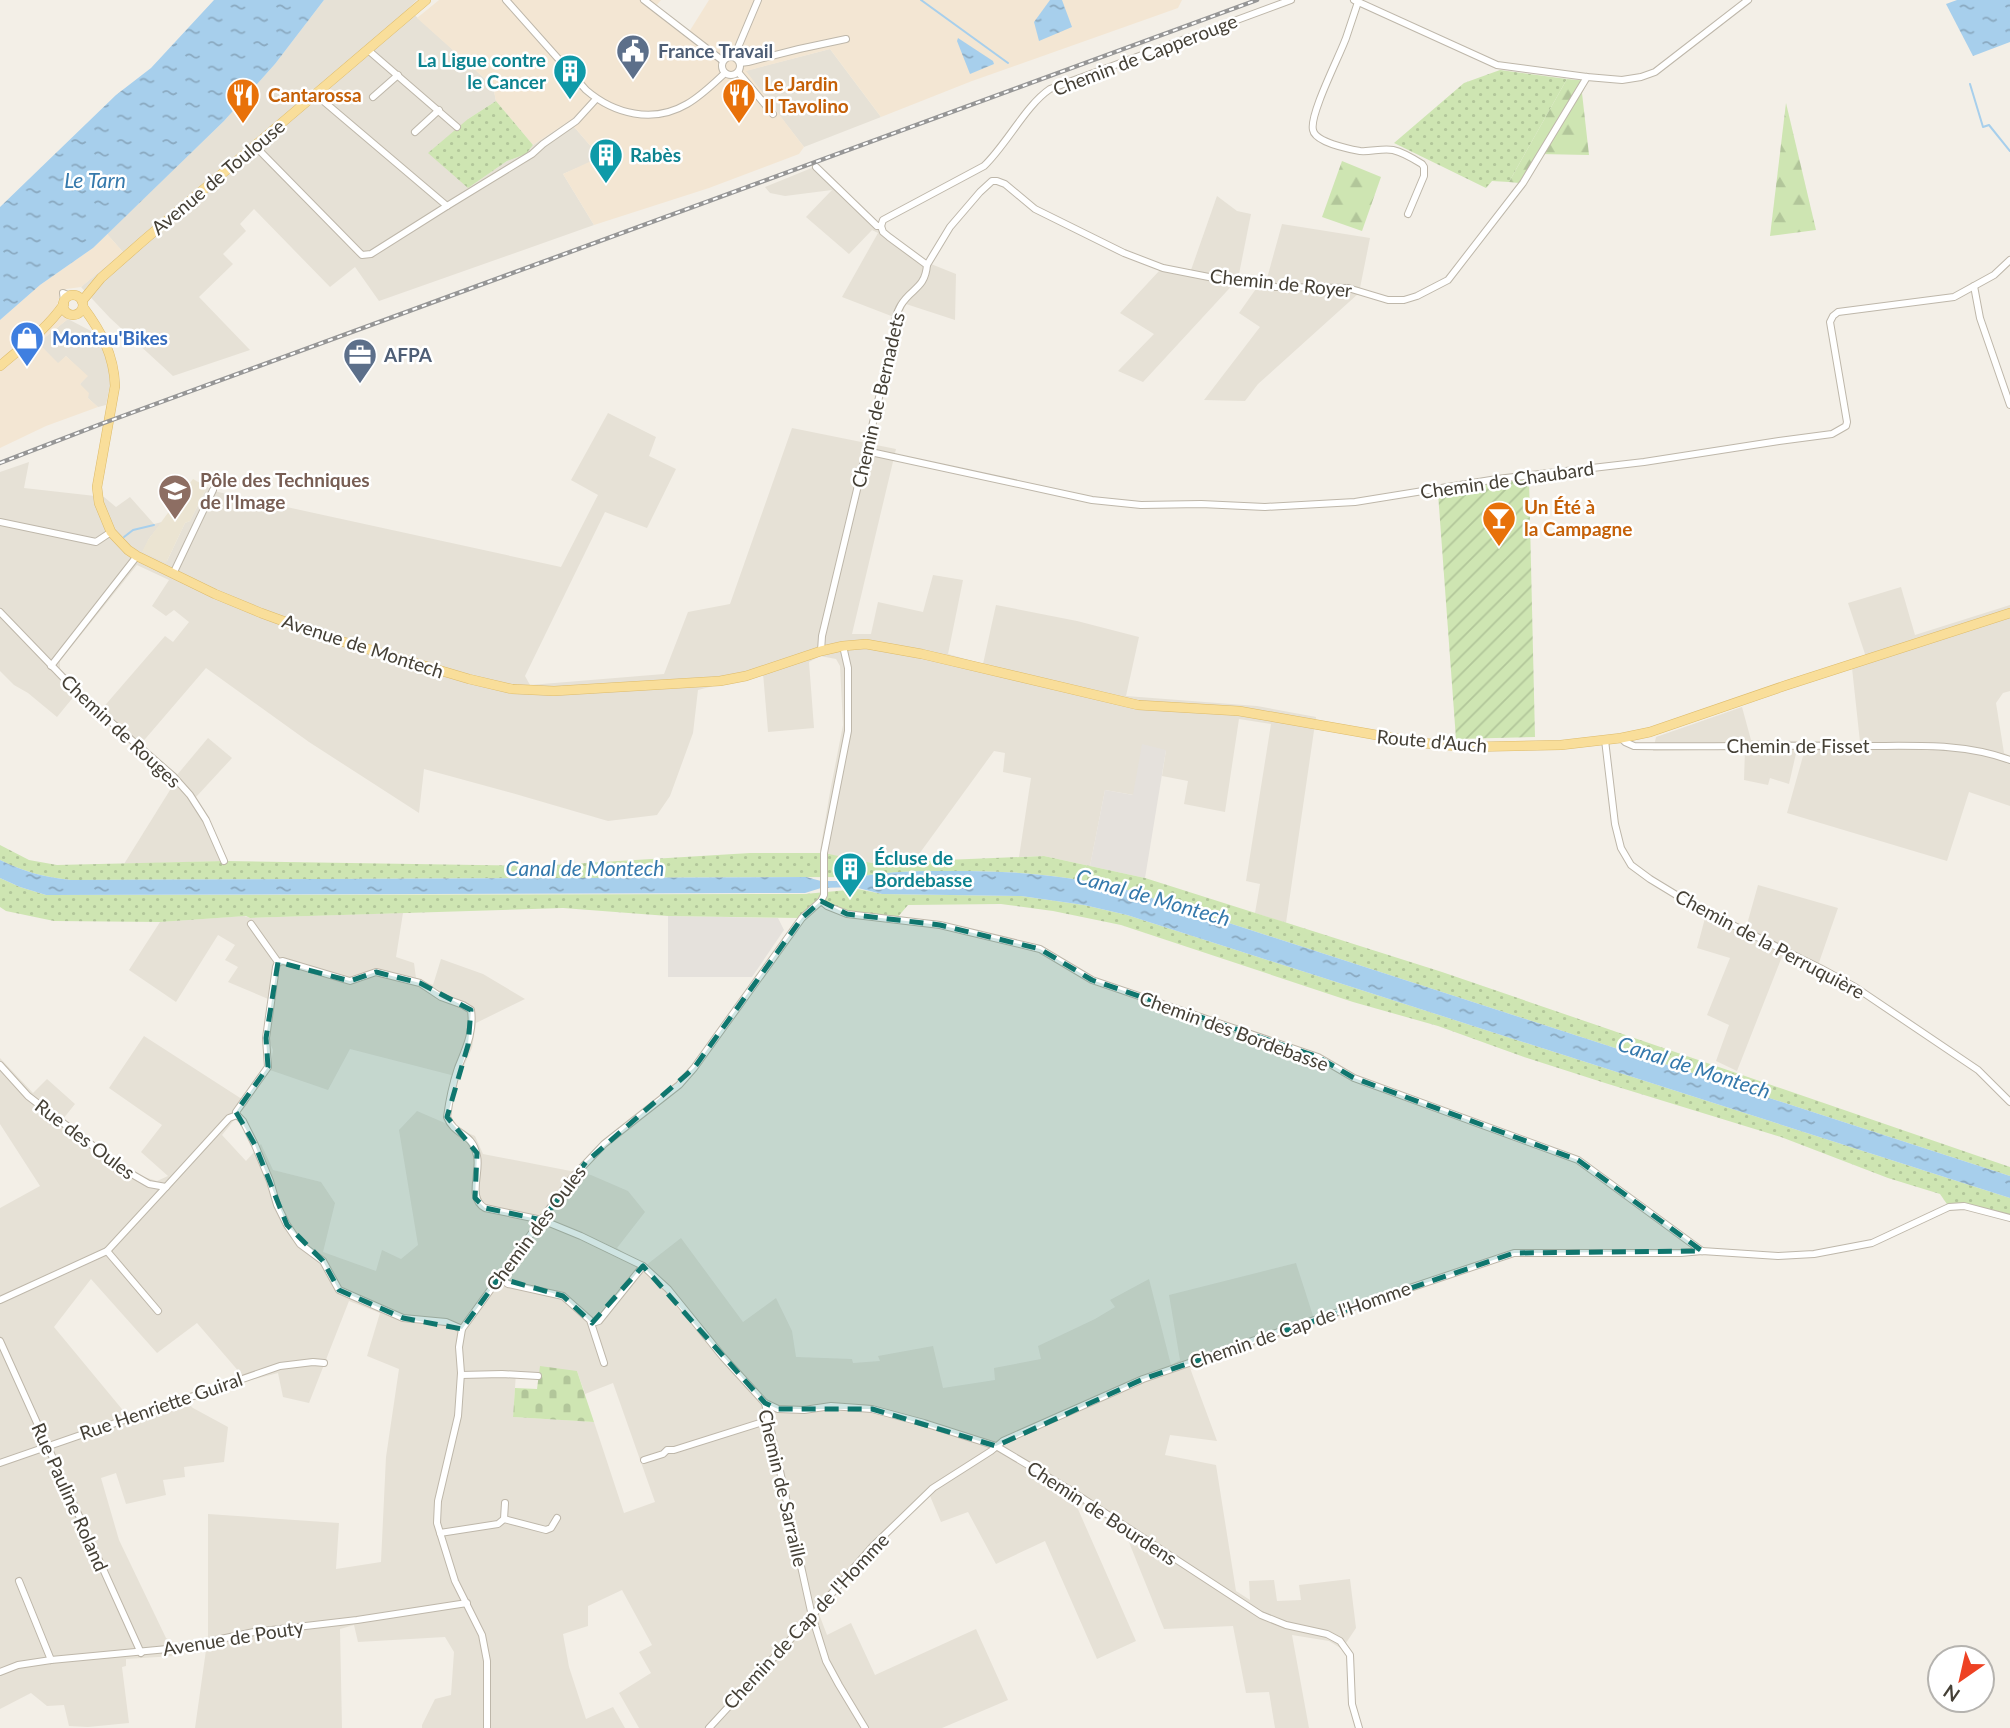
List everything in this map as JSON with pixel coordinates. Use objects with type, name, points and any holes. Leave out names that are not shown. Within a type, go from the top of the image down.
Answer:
[{"type":"main road","name":"Avenue de Toulouse","points":[[0,366],[426,0]]},
{"type":"main road","name":"Avenue de Montech","points":[[73,304],[97,328],[109,349],[115,375],[97,487],[99,503],[111,532],[128,550],[173,574],[261,613],[327,637],[468,679],[512,689],[554,691],[720,681],[746,676],[843,646]]},
{"type":"main road","name":"Route d'Auch","points":[[843,646],[866,644],[922,654],[1124,703],[1239,711],[1422,743],[1513,747],[1561,745],[1650,732],[2010,613]]},
{"type":"street","points":[[506,0],[596,99],[624,112],[652,115],[673,111],[690,103],[725,73]]},
{"type":"street","points":[[734,57],[758,0]]},
{"type":"street","name":"Chemin de Capperouge","points":[[881,226],[883,220],[984,166],[997,154],[1038,99],[1050,89],[1291,0]]},
{"type":"street","points":[[1408,214],[1424,176],[1422,164],[1394,150],[1350,150],[1316,136],[1313,131],[1313,122],[1346,37],[1356,1],[1497,65],[1622,80],[1655,72],[1748,0]]},
{"type":"street","points":[[648,1],[723,61]]},
{"type":"street","points":[[740,63],[846,39]]},
{"type":"street","points":[[368,50],[457,127]]},
{"type":"street","points":[[738,72],[730,75],[725,73],[722,68],[723,61],[734,57],[740,63]]},
{"type":"street","points":[[738,72],[740,63]]},
{"type":"street","points":[[738,72],[773,114]]},
{"type":"street","points":[[373,97],[398,75]]},
{"type":"street","name":"Chemin de Royer","points":[[928,265],[950,227],[980,192],[992,181],[998,181],[1035,209],[1124,253],[1163,268],[1276,287],[1348,288],[1388,300],[1404,300],[1448,280],[1523,183],[1587,77]]},
{"type":"street","points":[[315,94],[447,206]]},
{"type":"street","points":[[255,146],[362,255],[371,254],[532,154],[576,121],[596,99]]},
{"type":"street","points":[[415,132],[439,110]]},
{"type":"street","points":[[816,167],[877,226],[881,226],[888,237],[928,265]]},
{"type":"street","name":"Chemin de Chaubard","points":[[866,451],[1092,500],[1141,505],[1265,507],[1355,502],[1497,479],[1644,462],[1832,434],[1846,426],[1847,422],[1830,322],[1833,316],[1838,312],[1954,297],[1994,275],[2010,260]]},
{"type":"street","name":"Chemin de Bernadets","points":[[821,651],[821,636],[892,343],[896,316],[901,304],[923,283],[928,265]]},
{"type":"street","points":[[1974,286],[1980,318],[2010,405]]},
{"type":"street","points":[[173,574],[214,490]]},
{"type":"street","points":[[0,522],[96,542],[111,532]]},
{"type":"street","points":[[51,666],[137,556]]},
{"type":"street","name":"Chemin de Rouges","points":[[0,612],[80,695],[173,776],[190,795],[206,820],[224,861]]},
{"type":"street","name":"Chemin des Oules","points":[[462,1329],[570,1179],[604,1144],[679,1085],[802,918],[821,901],[824,893],[824,853],[848,731],[848,668],[843,646]]},
{"type":"street","name":"Chemin de Fisset","points":[[1621,738],[1634,746],[1946,747],[1978,750],[2010,760]]},
{"type":"street","name":"Chemin de la Perruquière","points":[[1605,740],[1615,824],[1621,848],[1631,865],[1696,907],[1855,987],[1978,1070],[2010,1102]]},
{"type":"street","name":"Chemin des Bordebasse","points":[[821,901],[847,914],[940,925],[1040,949],[1092,979],[1318,1057],[1354,1078],[1578,1160],[1702,1251]]},
{"type":"street","points":[[237,1115],[236,1112],[243,1101],[268,1068],[266,1038],[278,962],[251,924]]},
{"type":"street","name":"Chemin de Sarraille","points":[[278,962],[350,981],[376,972],[420,983],[441,997],[471,1010],[472,1024],[468,1045],[457,1071],[447,1117],[456,1130],[471,1139],[477,1153],[479,1167],[475,1198],[485,1209],[542,1220],[643,1266],[668,1289],[723,1357],[765,1403],[812,1616],[826,1661],[865,1728]]},
{"type":"street","name":"Rue des Oules","points":[[0,1065],[28,1096],[123,1169],[149,1184],[166,1187]]},
{"type":"street","points":[[0,1300],[107,1251],[229,1118],[237,1115]]},
{"type":"street","points":[[237,1115],[256,1145],[287,1225],[300,1244],[323,1261],[339,1290],[403,1318],[446,1322],[462,1329],[459,1347],[461,1375],[458,1416],[438,1501],[437,1524],[455,1581],[482,1634],[487,1661],[487,1728]]},
{"type":"street","name":"Chemin de Cap de l'Homme","points":[[709,1728],[873,1546],[933,1488],[1003,1441],[1143,1379],[1514,1253],[1702,1251],[1778,1256],[1814,1254],[1872,1243],[1949,1207],[1964,1206],[2010,1219]]},
{"type":"street","points":[[107,1251],[158,1311]]},
{"type":"street","points":[[592,1323],[600,1321],[643,1266]]},
{"type":"street","points":[[499,1278],[508,1284],[563,1296],[592,1323],[604,1363]]},
{"type":"street","name":"Rue Pauline Roland","points":[[0,1341],[141,1653]]},
{"type":"street","name":"Rue Henriette Guiral","points":[[0,1463],[281,1366],[324,1363]]},
{"type":"street","points":[[461,1375],[538,1376]]},
{"type":"street","name":"Chemin de Bourdens","points":[[765,1403],[778,1409],[804,1410],[831,1406],[872,1409],[996,1446],[1070,1490],[1261,1615],[1340,1640],[1350,1655],[1352,1704],[1359,1728]]},
{"type":"street","points":[[644,1460],[667,1450],[769,1420]]},
{"type":"street","points":[[504,1519],[505,1503]]},
{"type":"street","points":[[440,1533],[494,1526],[504,1519],[546,1530],[551,1528],[557,1518]]},
{"type":"street","points":[[19,1581],[51,1660]]},
{"type":"street","name":"Avenue de Pouty","points":[[0,1672],[18,1665],[51,1660],[178,1648],[254,1632],[467,1603]]},
{"type":"highlighted area","points":[[821,901],[847,914],[940,925],[1040,949],[1092,980],[1318,1057],[1354,1078],[1578,1160],[1702,1251],[1514,1253],[1143,1379],[996,1446],[872,1409],[778,1409],[765,1403],[643,1266],[592,1323],[563,1296],[499,1278],[462,1329],[403,1318],[339,1290],[323,1261],[287,1225],[255,1145],[236,1112],[268,1067],[266,1038],[278,962],[350,981],[376,972],[420,983],[471,1010],[468,1045],[447,1117],[477,1153],[475,1198],[485,1208],[542,1220],[586,1162],[694,1068],[802,918]]},
{"type":"shaded area","points":[[324,0],[417,0],[408,9],[493,86],[496,101],[468,119],[468,188],[507,161],[526,154],[533,145],[569,121],[601,158],[563,174],[594,225],[379,301],[355,267],[330,287],[254,209],[240,224],[246,231],[223,254],[233,264],[199,297],[250,350],[173,376],[110,318],[81,287],[123,252],[107,234],[224,121],[275,64]]},
{"type":"shaded area","points":[[439,0],[661,0],[656,6],[689,32],[709,0],[1182,0],[1178,8],[972,81],[881,117],[830,49],[746,71],[804,147],[799,154],[709,188],[594,225],[563,174],[600,157],[569,121],[533,145],[496,101],[493,86],[417,18]]},
{"type":"shaded area","points":[[830,49],[881,117],[804,147],[745,71]]},
{"type":"shaded area","points":[[819,165],[885,230],[931,264],[956,274],[955,320],[906,304],[899,319],[842,297],[878,233],[872,230],[849,254],[806,217],[832,190],[785,196],[770,193],[765,187]]},
{"type":"shaded area","points":[[1217,196],[1237,211],[1251,214],[1238,279],[1143,382],[1118,371],[1154,334],[1120,313],[1160,270],[1162,264],[1191,270]]},
{"type":"shaded area","points":[[1282,224],[1370,238],[1359,293],[1258,384],[1245,401],[1204,400],[1260,327],[1239,313],[1260,283],[1266,282]]},
{"type":"shaded area","points":[[107,234],[123,252],[81,287],[66,289],[60,294],[57,306],[68,319],[38,343],[58,363],[66,356],[88,376],[80,384],[89,393],[88,398],[98,407],[46,426],[0,448],[0,320],[40,285],[93,248]]},
{"type":"shaded area","points":[[68,319],[91,331],[104,350],[109,366],[110,385],[106,405],[98,407],[88,398],[80,384],[87,376],[66,356],[58,364],[38,343]]},
{"type":"shaded area","points":[[608,413],[656,437],[649,456],[676,469],[647,528],[605,512],[525,676],[530,685],[664,674],[688,612],[730,604],[792,428],[896,449],[852,634],[871,634],[878,602],[923,612],[933,575],[963,580],[948,654],[983,664],[996,605],[1139,637],[1126,696],[1257,706],[1316,717],[1286,923],[1255,913],[1260,884],[1246,881],[1271,724],[1239,719],[1225,812],[1184,804],[1188,781],[1162,776],[1166,750],[1134,795],[1105,790],[1090,866],[1044,856],[1019,857],[1031,778],[1003,772],[1005,753],[994,751],[914,861],[872,863],[820,851],[843,725],[840,666],[836,659],[820,656],[809,662],[814,728],[768,732],[763,673],[698,690],[693,733],[670,796],[657,815],[608,821],[424,769],[419,813],[309,742],[206,668],[140,745],[101,710],[165,636],[173,642],[189,622],[174,610],[166,616],[152,606],[169,580],[137,565],[60,661],[60,672],[80,689],[57,717],[14,685],[0,671],[0,472],[29,462],[24,488],[104,497],[116,507],[130,497],[154,524],[162,522],[148,540],[167,561],[185,523],[190,521],[207,487],[218,492],[561,567],[598,495],[571,480]]},
{"type":"shaded area","name":"Pôle des Techniques de l'Image","points":[[193,479],[207,487],[190,521],[185,523],[166,563],[142,552],[148,540]]},
{"type":"shaded area","points":[[1901,587],[1915,635],[2010,605],[2010,691],[2003,693],[1996,703],[2004,753],[2010,756],[2010,806],[1969,792],[1947,861],[1787,813],[1805,749],[1797,749],[1789,784],[1770,778],[1768,785],[1744,780],[1745,749],[1653,751],[1656,737],[1742,707],[1751,740],[1860,742],[1852,668],[1868,663],[1848,603]]},
{"type":"shaded area","points":[[208,738],[232,758],[196,797],[177,775]]},
{"type":"shaded area","points":[[1142,744],[1166,750],[1145,878],[1090,866],[1105,790],[1133,795]]},
{"type":"shaded area","points":[[175,782],[190,799],[210,834],[221,861],[124,864]]},
{"type":"shaded area","points":[[1758,885],[1838,908],[1816,971],[1783,954],[1737,1071],[1716,1061],[1729,1025],[1707,1015],[1730,958],[1697,948],[1708,907],[1746,928]]},
{"type":"shaded area","points":[[403,913],[396,957],[414,963],[416,978],[433,985],[441,959],[483,974],[525,999],[476,1023],[472,1048],[459,1077],[350,1049],[328,1090],[270,1070],[273,1050],[268,1038],[273,1001],[228,982],[238,967],[225,960],[235,945],[218,935],[176,1002],[129,970],[160,922],[244,916],[250,918]]},
{"type":"shaded area","points":[[668,916],[778,918],[784,930],[752,977],[668,977]]},
{"type":"shaded area","points":[[144,1036],[248,1103],[222,1135],[246,1161],[261,1144],[273,1170],[321,1182],[335,1203],[323,1252],[376,1271],[382,1250],[401,1259],[418,1245],[399,1130],[417,1111],[475,1136],[483,1154],[591,1175],[628,1191],[645,1212],[617,1248],[645,1266],[681,1238],[743,1322],[776,1298],[792,1331],[796,1357],[852,1359],[853,1363],[880,1361],[878,1356],[933,1346],[943,1388],[995,1380],[994,1368],[1041,1359],[1038,1346],[1115,1307],[1110,1300],[1149,1279],[1171,1365],[1180,1360],[1169,1295],[1296,1263],[1316,1325],[1190,1368],[1217,1441],[1170,1435],[1165,1455],[1216,1465],[1236,1591],[1250,1600],[1249,1581],[1274,1580],[1277,1601],[1301,1600],[1299,1585],[1350,1579],[1356,1628],[1342,1649],[1329,1641],[1292,1635],[1309,1728],[1275,1728],[1269,1692],[1246,1693],[1233,1626],[1164,1629],[1124,1530],[1074,1500],[1136,1641],[1097,1659],[1045,1541],[996,1564],[968,1512],[941,1522],[930,1496],[866,1557],[819,1614],[827,1635],[851,1623],[875,1675],[976,1629],[1008,1700],[942,1728],[639,1728],[619,1693],[651,1673],[639,1652],[652,1645],[622,1590],[588,1606],[588,1626],[563,1634],[569,1667],[586,1719],[613,1707],[625,1728],[422,1728],[435,1699],[451,1695],[454,1652],[445,1637],[358,1642],[354,1625],[340,1629],[342,1728],[195,1728],[208,1636],[208,1514],[339,1523],[336,1569],[381,1562],[386,1457],[399,1369],[367,1356],[380,1313],[349,1301],[309,1403],[283,1397],[278,1373],[247,1381],[197,1323],[157,1353],[91,1279],[54,1327],[126,1414],[179,1395],[193,1408],[228,1427],[224,1462],[184,1467],[185,1477],[163,1480],[166,1495],[126,1504],[116,1473],[101,1478],[119,1540],[166,1638],[173,1642],[174,1656],[126,1659],[126,1666],[122,1667],[129,1723],[69,1726],[64,1705],[47,1706],[31,1693],[0,1709],[0,1208],[40,1186],[0,1124],[0,1058],[33,1093],[47,1079],[75,1104],[63,1119],[141,1176],[157,1181],[168,1176],[141,1152],[162,1125],[109,1088]],"holes":[[[577,1371],[585,1394],[613,1383],[655,1502],[624,1513],[594,1422],[513,1417],[516,1373]]]},
{"type":"green space","points":[[1500,70],[1567,79],[1509,182],[1492,181],[1486,188],[1394,143],[1464,83]]},
{"type":"green space","points":[[1567,79],[1588,81],[1582,93],[1589,155],[1539,154],[1519,183],[1509,182]]},
{"type":"green space","points":[[496,101],[533,145],[526,154],[507,161],[468,188],[428,153],[468,119]]},
{"type":"green space","points":[[1786,103],[1816,230],[1770,236]]},
{"type":"green space","points":[[1342,161],[1381,177],[1362,231],[1322,217]]},
{"type":"green space","points":[[1529,478],[1535,737],[1456,739],[1438,493]]},
{"type":"green space","points":[[0,845],[29,860],[57,865],[224,861],[537,866],[750,853],[824,853],[872,863],[1044,856],[1145,878],[1442,972],[2010,1167],[2010,1176],[1124,889],[1080,880],[1017,873],[916,871],[858,877],[71,880],[34,873],[0,860]]},
{"type":"green space","points":[[0,878],[46,895],[805,894],[858,889],[882,894],[1021,896],[1084,905],[1127,915],[2010,1198],[2010,1218],[1964,1206],[1949,1207],[1940,1194],[1888,1178],[1781,1137],[1524,1057],[1438,1026],[1353,1002],[1121,925],[1053,911],[1001,904],[908,905],[896,919],[847,914],[821,901],[802,918],[668,916],[563,908],[250,918],[246,916],[160,922],[54,921],[6,911],[0,907]]},
{"type":"green space","points":[[540,1366],[577,1371],[594,1422],[513,1417],[515,1388],[537,1389]]},
{"type":"water","name":"Le Tarn","points":[[214,0],[324,0],[275,64],[224,121],[93,248],[40,285],[0,320],[0,207],[116,95],[151,68]]},
{"type":"water","points":[[1050,0],[1062,0],[1072,27],[1039,41],[1034,22]]},
{"type":"water","points":[[1957,0],[2010,0],[2010,42],[1973,56],[1946,4]]},
{"type":"water","points":[[958,38],[993,61],[994,64],[970,74]]},
{"type":"water","points":[[0,860],[34,873],[71,880],[806,877],[821,881],[857,881],[858,877],[881,874],[951,871],[1017,873],[1080,880],[1124,889],[2010,1176],[2010,1198],[1127,915],[1084,905],[1021,896],[882,894],[854,887],[821,888],[805,893],[46,895],[0,878]]},
{"type":"waterway","points":[[921,0],[1008,63]]},
{"type":"waterway","points":[[1970,84],[1983,127],[1989,125],[2010,151]]},
{"type":"waterway","points":[[124,537],[133,530],[154,525]]},
{"type":"railway","points":[[0,463],[1257,0]]},
{"type":"place","name":"France Travail","points":[[633,81]]},
{"type":"place","name":"La Ligue contre le Cancer","points":[[570,101]]},
{"type":"place","name":"Cantarossa","points":[[243,125]]},
{"type":"place","name":"Le Jardin Il Tavolino","points":[[739,125]]},
{"type":"place","name":"Rabès","points":[[606,185]]},
{"type":"place","name":"Montau'Bikes","points":[[27,368]]},
{"type":"place","name":"AFPA","points":[[360,385]]},
{"type":"place","name":"Pôle des Techniques de l'Image","points":[[175,521]]},
{"type":"place","name":"Un Été à la Campagne","points":[[1499,548]]},
{"type":"place","name":"Écluse de Bordebasse","points":[[850,899]]},
{"type":"water label","name":"Canal de Montech","points":[[585,869]]},
{"type":"water label","name":"Canal de Montech","points":[[1153,898]]},
{"type":"water label","name":"Canal de Montech","points":[[1694,1068]]}]
